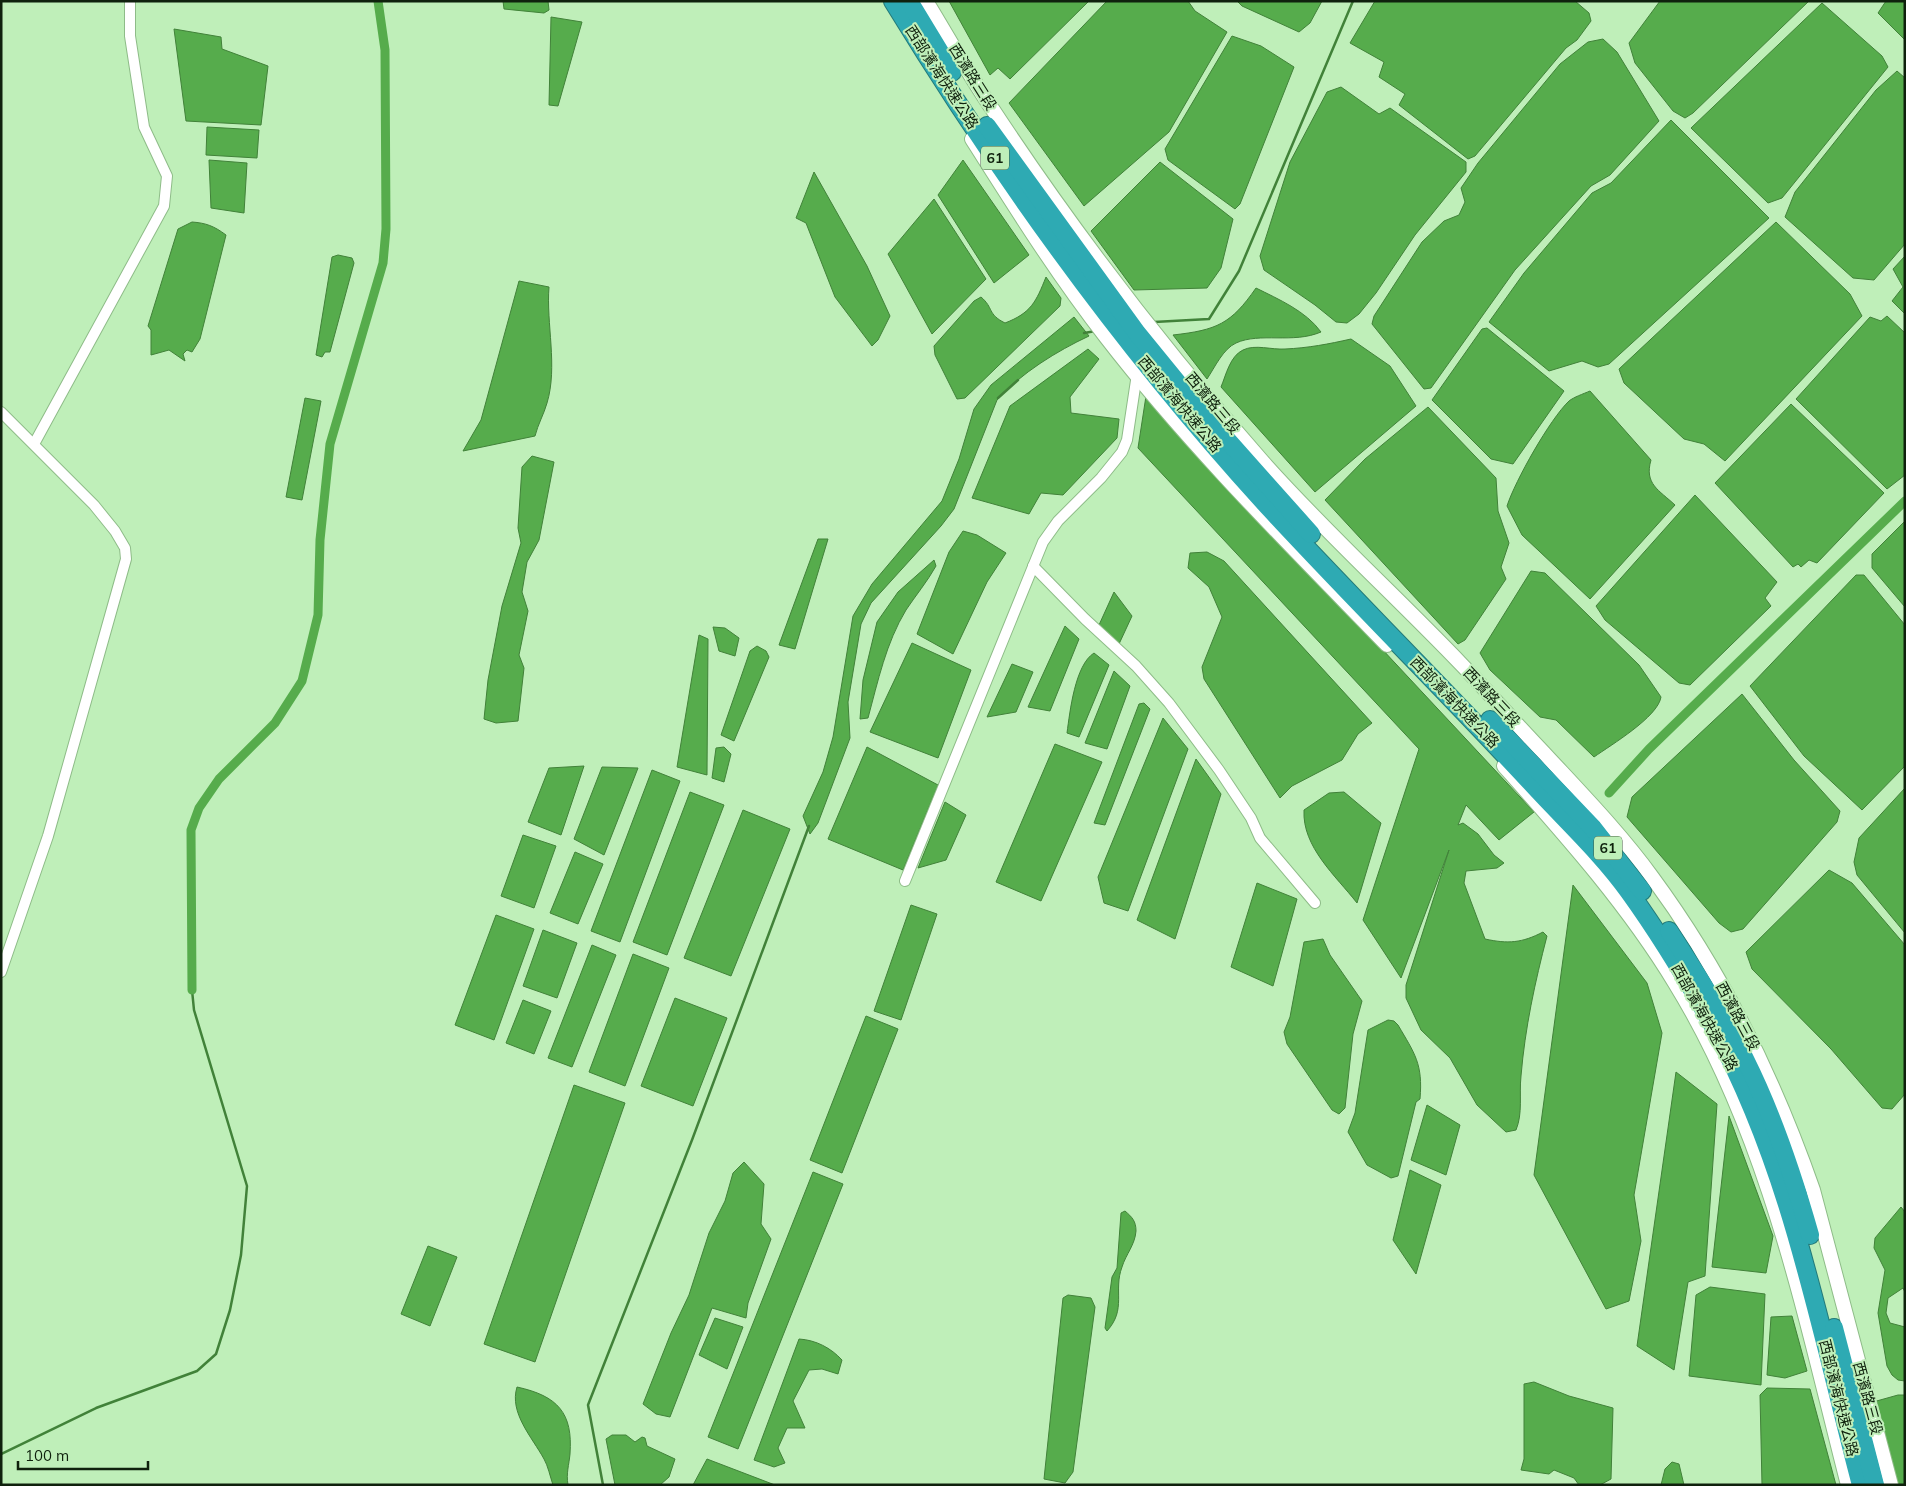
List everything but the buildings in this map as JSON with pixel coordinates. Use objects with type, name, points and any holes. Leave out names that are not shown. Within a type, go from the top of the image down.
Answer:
[{"type":"highway","name":"西部濱海快速公路","points":[[893,1],[1018,194],[1269,507],[1496,744],[1628,890],[1684,976],[1732,1063],[1752,1107],[1801,1245],[1861,1485]]},
{"type":"highway","name":"西部濱海快速公路","points":[[909,1],[973,106],[1111,309]]},
{"type":"highway","name":"西部濱海快速公路","points":[[1130,334],[1190,398],[1296,519],[1593,828],[1636,881],[1694,969],[1745,1059],[1798,1194],[1875,1485]]},
{"type":"street","points":[[34,444],[164,206],[167,176],[144,127],[130,36],[130,1]]},
{"type":"street","name":"西濱路三段","points":[[884,1],[1042,249],[1111,309],[1130,334],[1265,464],[1461,664],[1608,822],[1651,875],[1712,966],[1760,1057],[1806,1171],[1891,1485]]},
{"type":"street","name":"西濱路三段","points":[[926,1],[992,108],[1072,222],[1111,309]]},
{"type":"street","name":"西濱路三段","points":[[1130,334],[1137,374],[1237,491],[1490,750],[1538,804],[1617,897],[1676,984],[1722,1072],[1758,1156],[1787,1252],[1848,1485]]},
{"type":"street","points":[[905,881],[1043,542],[1058,521],[1101,478],[1122,452],[1128,440],[1137,374]]},
{"type":"street","points":[[1,412],[94,505],[115,531],[125,548],[126,559],[48,836],[1,972]]},
{"type":"street","points":[[1033,566],[1136,666],[1169,703],[1219,770],[1251,818],[1260,838],[1315,903]]},
{"type":"shaded area","points":[[503,1],[548,1],[549,10],[544,13],[504,9]]},
{"type":"shaded area","points":[[949,1],[1089,1],[1010,79],[998,68],[990,75]]},
{"type":"shaded area","points":[[1107,1],[1188,1],[1195,11],[1227,32],[1169,132],[1084,206],[1009,103]]},
{"type":"shaded area","points":[[1237,1],[1322,1],[1310,23],[1299,32],[1242,6]]},
{"type":"shaded area","points":[[1375,1],[1575,1],[1589,13],[1591,21],[1577,40],[1566,48],[1475,156],[1468,159],[1399,105],[1405,94],[1379,77],[1384,62],[1350,43]]},
{"type":"shaded area","points":[[1660,1],[1809,1],[1693,113],[1685,118],[1673,111],[1635,63],[1629,43]]},
{"type":"shaded area","points":[[1886,1],[1905,1],[1905,40],[1878,13]]},
{"type":"shaded area","points":[[1822,3],[1882,56],[1888,67],[1782,198],[1768,203],[1691,128]]},
{"type":"shaded area","points":[[551,17],[582,22],[558,106],[549,105]]},
{"type":"shaded area","points":[[174,29],[221,37],[222,49],[268,66],[261,125],[186,121]]},
{"type":"shaded area","points":[[1232,36],[1261,46],[1294,67],[1240,204],[1235,209],[1168,160],[1165,149]]},
{"type":"shaded area","points":[[1603,39],[1617,52],[1659,121],[1610,175],[1591,186],[1515,270],[1431,388],[1424,389],[1372,324],[1374,316],[1422,242],[1444,221],[1459,215],[1465,202],[1461,188],[1478,163],[1560,64],[1588,42]]},
{"type":"shaded area","points":[[1897,71],[1905,78],[1905,244],[1874,280],[1853,278],[1785,217],[1795,192],[1876,90]]},
{"type":"shaded area","points":[[1341,87],[1379,114],[1390,108],[1466,162],[1466,172],[1415,235],[1376,293],[1359,314],[1347,323],[1336,322],[1264,270],[1260,256],[1290,162],[1327,92]]},
{"type":"shaded area","points":[[1671,120],[1769,218],[1609,364],[1598,367],[1582,361],[1549,371],[1489,322],[1524,273],[1592,193],[1611,183]]},
{"type":"shaded area","points":[[207,127],[259,130],[257,158],[206,155]]},
{"type":"shaded area","points":[[209,160],[247,163],[244,213],[211,208]]},
{"type":"shaded area","points":[[963,160],[1029,255],[994,283],[938,195]]},
{"type":"shaded area","points":[[1160,162],[1233,219],[1221,268],[1207,288],[1134,290],[1091,231]]},
{"type":"shaded area","points":[[814,172],[867,266],[890,316],[878,340],[872,346],[835,297],[806,223],[796,218]]},
{"type":"shaded area","points":[[934,199],[986,279],[932,334],[888,254]]},
{"type":"shaded area","points":[[192,222],[202,223],[218,229],[226,235],[200,339],[192,352],[187,350],[183,354],[185,361],[169,350],[151,355],[151,330],[148,326],[178,229]]},
{"type":"shaded area","points":[[1776,222],[1850,294],[1862,316],[1725,461],[1704,444],[1684,439],[1624,383],[1619,369]]},
{"type":"shaded area","points":[[338,255],[352,258],[354,263],[330,352],[325,352],[322,357],[316,355],[332,257]]},
{"type":"shaded area","points":[[1905,256],[1905,314],[1892,301],[1903,287],[1893,269]]},
{"type":"shaded area","points":[[1046,277],[1061,298],[1060,306],[965,398],[957,399],[935,355],[934,346],[974,301],[981,297],[988,304],[995,317],[1005,323],[1021,315],[1032,306]]},
{"type":"shaded area","points":[[519,281],[549,287],[552,375],[546,407],[535,436],[463,451],[481,420]]},
{"type":"shaded area","points":[[1256,288],[1300,312],[1321,332],[1299,337],[1255,338],[1236,343],[1223,354],[1207,379],[1173,335],[1201,331],[1222,323],[1239,310]]},
{"type":"shaded area","points":[[1887,316],[1905,333],[1905,475],[1887,489],[1796,399],[1870,317],[1881,321]]},
{"type":"shaded area","points":[[1074,317],[1089,336],[1064,349],[1028,372],[997,400],[954,509],[941,526],[871,603],[861,624],[848,702],[850,738],[818,823],[810,834],[803,816],[823,772],[833,737],[853,616],[872,584],[942,501],[959,459],[974,409],[991,385]]},
{"type":"shaded area","points":[[1487,328],[1564,391],[1513,464],[1491,459],[1432,400],[1482,329]]},
{"type":"shaded area","points":[[1351,339],[1390,366],[1416,406],[1315,492],[1221,387],[1232,361],[1239,353],[1248,348],[1302,348]]},
{"type":"shaded area","points":[[1088,349],[1099,359],[1070,397],[1071,413],[1119,419],[1117,438],[1063,495],[1041,493],[1029,514],[972,498],[1010,406]]},
{"type":"shaded area","points":[[1590,391],[1651,460],[1649,468],[1651,481],[1675,505],[1590,599],[1522,535],[1507,506],[1525,467],[1552,421],[1569,401]]},
{"type":"shaded area","points":[[1146,396],[1534,812],[1499,840],[1466,805],[1458,825],[1463,823],[1478,834],[1494,855],[1504,863],[1497,868],[1466,871],[1464,883],[1485,939],[1515,942],[1543,932],[1547,936],[1528,1023],[1521,1076],[1520,1110],[1516,1130],[1506,1132],[1477,1105],[1450,1058],[1421,1030],[1406,998],[1406,985],[1449,850],[1401,978],[1363,920],[1419,749],[1138,448]]},
{"type":"shaded area","points":[[305,398],[321,401],[302,500],[286,497]]},
{"type":"shaded area","points":[[1791,404],[1884,493],[1817,563],[1809,560],[1801,567],[1798,564],[1793,567],[1715,483]]},
{"type":"shaded area","points":[[1428,407],[1496,478],[1498,511],[1509,543],[1501,567],[1506,579],[1465,640],[1458,644],[1325,500],[1365,459]]},
{"type":"shaded area","points":[[532,456],[554,462],[539,540],[527,562],[522,592],[528,611],[519,655],[524,668],[518,721],[496,723],[484,719],[488,680],[502,606],[521,543],[518,528],[522,467]]},
{"type":"shaded area","points":[[1695,495],[1777,582],[1765,598],[1771,606],[1690,685],[1679,683],[1605,620],[1596,606]]},
{"type":"shaded area","points":[[1905,521],[1905,607],[1872,568],[1872,554]]},
{"type":"shaded area","points":[[963,531],[977,535],[1006,553],[987,582],[953,654],[917,634],[949,552]]},
{"type":"shaded area","points":[[818,539],[828,539],[795,649],[779,645]]},
{"type":"shaded area","points":[[1207,552],[1224,561],[1372,723],[1358,734],[1342,760],[1292,786],[1280,798],[1204,679],[1202,667],[1222,617],[1209,587],[1188,568],[1190,553]]},
{"type":"shaded area","points":[[934,560],[936,566],[906,610],[893,636],[883,662],[868,718],[860,719],[863,680],[877,622],[898,592]]},
{"type":"shaded area","points":[[1531,571],[1545,573],[1639,665],[1661,697],[1658,705],[1643,722],[1594,757],[1556,720],[1540,717],[1490,670],[1480,653]]},
{"type":"shaded area","points":[[1856,575],[1864,575],[1905,625],[1905,766],[1862,810],[1804,756],[1750,686]]},
{"type":"shaded area","points":[[1114,592],[1132,616],[1119,644],[1099,625]]},
{"type":"shaded area","points":[[1065,626],[1079,639],[1050,711],[1028,707]]},
{"type":"shaded area","points":[[713,627],[725,628],[739,638],[735,656],[719,651]]},
{"type":"shaded area","points":[[699,635],[708,639],[707,775],[677,767]]},
{"type":"shaded area","points":[[912,643],[971,670],[938,758],[870,732]]},
{"type":"shaded area","points":[[757,646],[766,651],[769,657],[734,741],[721,735],[750,651]]},
{"type":"shaded area","points":[[1094,653],[1109,665],[1079,737],[1067,733],[1074,689],[1082,667]]},
{"type":"shaded area","points":[[1012,664],[1033,672],[1016,712],[987,717]]},
{"type":"shaded area","points":[[1114,671],[1130,686],[1107,749],[1085,743]]},
{"type":"shaded area","points":[[1742,694],[1794,760],[1840,811],[1837,822],[1743,929],[1731,932],[1719,923],[1627,817],[1632,797]]},
{"type":"shaded area","points":[[1144,703],[1150,709],[1105,825],[1094,823],[1139,704]]},
{"type":"shaded area","points":[[1163,718],[1188,749],[1128,911],[1104,903],[1098,877]]},
{"type":"shaded area","points":[[1055,744],[1102,762],[1041,901],[996,882]]},
{"type":"shaded area","points":[[724,747],[731,754],[724,782],[712,778],[716,748]]},
{"type":"shaded area","points":[[867,747],[938,785],[903,870],[828,839]]},
{"type":"shaded area","points":[[1196,759],[1221,794],[1175,939],[1137,920]]},
{"type":"shaded area","points":[[584,766],[561,835],[528,822],[549,768]]},
{"type":"shaded area","points":[[602,767],[638,768],[604,855],[574,839]]},
{"type":"shaded area","points":[[652,770],[680,781],[620,942],[591,931]]},
{"type":"shaded area","points":[[1905,788],[1905,933],[1857,875],[1854,862],[1859,838]]},
{"type":"shaded area","points":[[690,792],[724,805],[667,955],[633,942]]},
{"type":"shaded area","points":[[1344,792],[1381,823],[1357,903],[1314,849],[1305,824],[1304,810],[1329,793]]},
{"type":"shaded area","points":[[945,802],[966,815],[946,860],[918,868]]},
{"type":"shaded area","points":[[743,810],[790,829],[731,976],[684,958]]},
{"type":"shaded area","points":[[523,835],[556,846],[534,908],[501,896]]},
{"type":"shaded area","points":[[575,852],[603,864],[578,924],[550,913]]},
{"type":"shaded area","points":[[1829,870],[1852,883],[1905,945],[1905,1094],[1892,1109],[1882,1108],[1831,1049],[1752,969],[1746,952]]},
{"type":"shaded area","points":[[1257,883],[1297,899],[1273,986],[1231,967]]},
{"type":"shaded area","points":[[1573,885],[1647,983],[1662,1033],[1634,1195],[1641,1241],[1629,1301],[1606,1309],[1534,1175]]},
{"type":"shaded area","points":[[911,905],[937,914],[901,1020],[874,1011]]},
{"type":"shaded area","points":[[496,915],[534,929],[494,1040],[455,1025]]},
{"type":"shaded area","points":[[543,930],[577,943],[557,998],[523,986]]},
{"type":"shaded area","points":[[1323,939],[1330,955],[1362,1001],[1353,1034],[1345,1108],[1339,1114],[1332,1110],[1287,1044],[1284,1032],[1290,1017],[1304,942]]},
{"type":"shaded area","points":[[592,945],[616,955],[572,1067],[548,1058]]},
{"type":"shaded area","points":[[633,954],[669,968],[625,1086],[589,1072]]},
{"type":"shaded area","points":[[675,998],[727,1018],[693,1106],[641,1086]]},
{"type":"shaded area","points":[[523,1000],[551,1011],[534,1054],[506,1043]]},
{"type":"shaded area","points":[[866,1016],[898,1029],[842,1173],[810,1160]]},
{"type":"shaded area","points":[[1388,1020],[1394,1021],[1398,1025],[1413,1052],[1419,1068],[1421,1087],[1420,1099],[1416,1102],[1398,1176],[1391,1178],[1367,1165],[1348,1132],[1355,1113],[1368,1030]]},
{"type":"shaded area","points":[[1676,1072],[1717,1104],[1705,1276],[1688,1282],[1674,1370],[1637,1346]]},
{"type":"shaded area","points":[[574,1085],[625,1103],[535,1362],[484,1344]]},
{"type":"shaded area","points":[[1427,1105],[1460,1125],[1446,1175],[1411,1160]]},
{"type":"shaded area","points":[[1729,1116],[1773,1236],[1766,1273],[1712,1267]]},
{"type":"shaded area","points":[[744,1162],[764,1184],[761,1224],[771,1239],[748,1303],[746,1318],[712,1308],[670,1417],[656,1414],[643,1404],[671,1333],[689,1295],[709,1233],[725,1201],[733,1173]]},
{"type":"shaded area","points":[[1410,1170],[1441,1185],[1416,1274],[1393,1240]]},
{"type":"shaded area","points":[[813,1172],[843,1184],[738,1449],[708,1437]]},
{"type":"shaded area","points":[[1901,1207],[1905,1212],[1905,1292],[1903,1288],[1888,1298],[1886,1313],[1890,1323],[1905,1327],[1905,1381],[1898,1380],[1892,1375],[1887,1366],[1878,1313],[1885,1270],[1874,1248],[1875,1238]]},
{"type":"shaded area","points":[[1125,1211],[1132,1217],[1136,1231],[1120,1276],[1117,1315],[1107,1331],[1105,1328],[1112,1277],[1117,1268],[1121,1213]]},
{"type":"shaded area","points":[[428,1246],[457,1257],[430,1326],[401,1314]]},
{"type":"shaded area","points":[[1710,1287],[1765,1294],[1761,1385],[1689,1376],[1696,1295]]},
{"type":"shaded area","points":[[1068,1295],[1091,1298],[1095,1307],[1073,1472],[1065,1483],[1044,1479],[1063,1298]]},
{"type":"shaded area","points":[[1792,1316],[1807,1371],[1785,1378],[1767,1375],[1771,1317]]},
{"type":"shaded area","points":[[715,1318],[743,1327],[727,1369],[699,1355]]},
{"type":"shaded area","points":[[799,1339],[823,1345],[842,1360],[838,1374],[822,1369],[809,1370],[793,1401],[805,1428],[787,1428],[778,1448],[785,1463],[774,1467],[754,1460]]},
{"type":"shaded area","points":[[1534,1382],[1569,1396],[1613,1408],[1611,1479],[1600,1485],[1579,1485],[1574,1478],[1554,1470],[1549,1474],[1521,1470],[1524,1459],[1524,1384]]},
{"type":"shaded area","points":[[517,1387],[543,1395],[553,1401],[565,1417],[569,1428],[570,1440],[567,1473],[568,1485],[553,1485],[545,1462],[519,1415],[515,1397]]},
{"type":"shaded area","points":[[1767,1388],[1810,1389],[1836,1485],[1762,1485],[1760,1395]]},
{"type":"shaded area","points":[[1905,1395],[1905,1485],[1894,1485],[1873,1402]]},
{"type":"shaded area","points":[[612,1435],[626,1435],[635,1442],[642,1437],[645,1438],[647,1446],[675,1459],[669,1477],[660,1485],[615,1485],[606,1439]]},
{"type":"shaded area","points":[[707,1459],[775,1485],[693,1485]]},
{"type":"shaded area","points":[[1672,1462],[1679,1464],[1684,1485],[1661,1485],[1665,1469]]},
{"type":"waterway","points":[[192,990],[191,830],[199,808],[219,779],[275,723],[302,681],[318,615],[320,540],[330,444],[383,263],[386,229],[385,50],[378,1]]},
{"type":"waterway","points":[[1154,322],[1209,319],[1239,271],[1353,1]]},
{"type":"waterway","points":[[1084,333],[1096,331]]},
{"type":"waterway","points":[[998,398],[1018,380]]},
{"type":"waterway","points":[[1609,793],[1649,749],[1905,501]]},
{"type":"waterway","points":[[603,1485],[588,1405],[692,1140],[809,826]]},
{"type":"waterway","points":[[1,1454],[96,1408],[197,1371],[216,1354],[230,1310],[241,1255],[247,1186],[194,1010],[192,990]]}]
